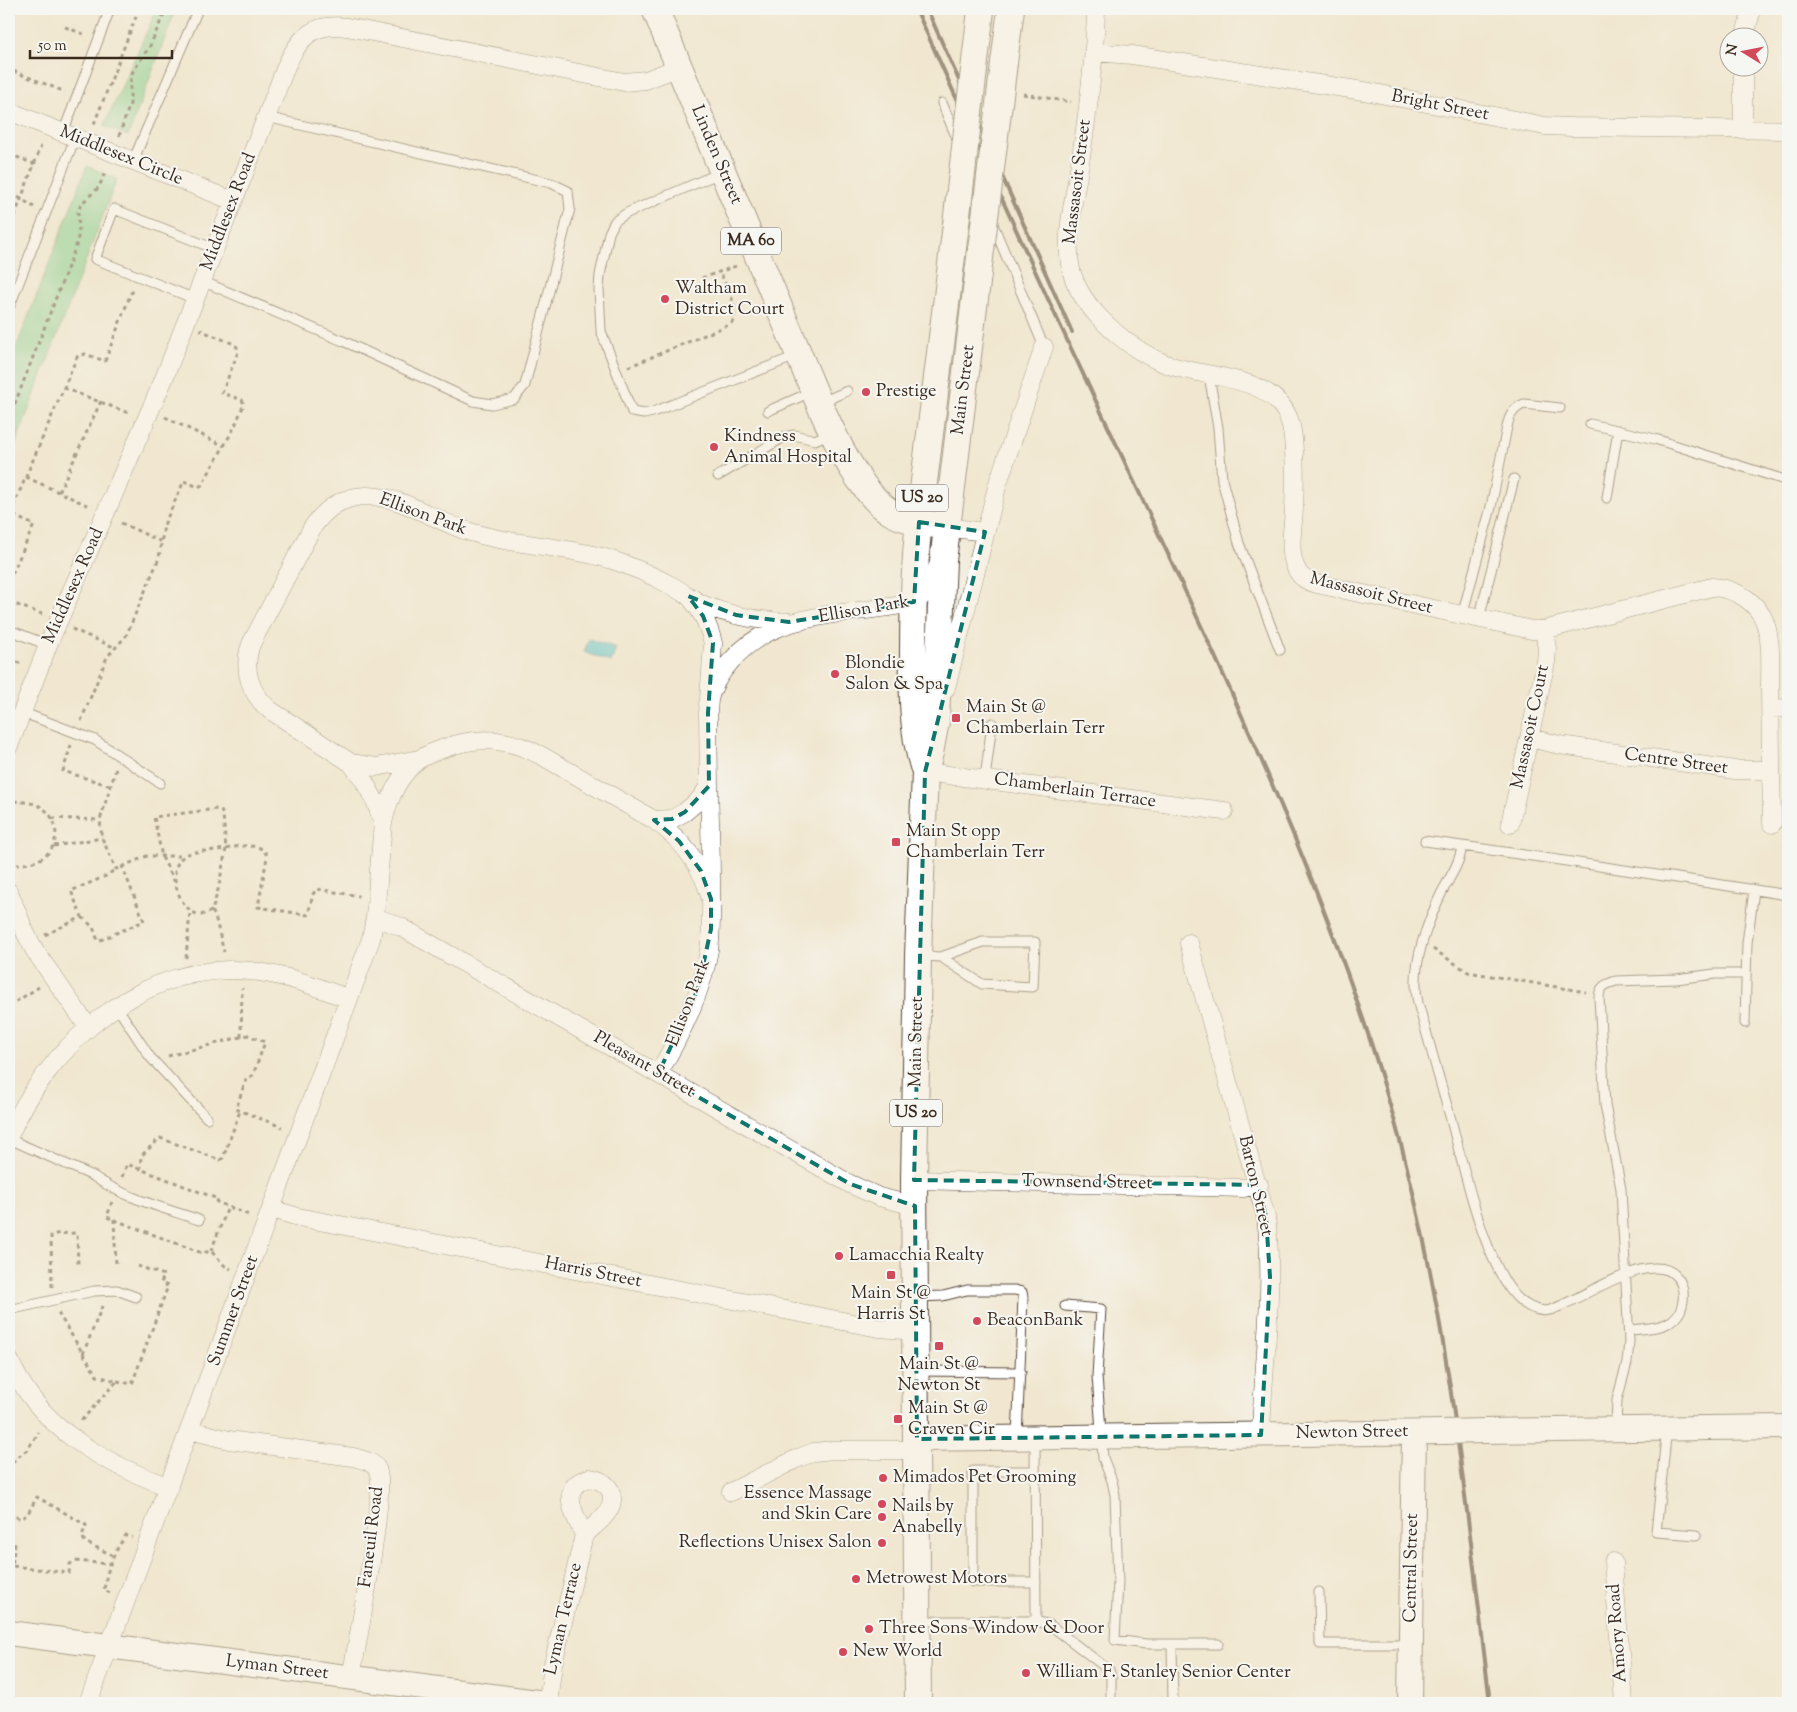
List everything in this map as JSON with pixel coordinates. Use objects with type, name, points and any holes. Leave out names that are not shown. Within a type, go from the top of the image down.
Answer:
[{"type":"main road","name":"Linden Street","points":[[655,9],[832,432],[854,471],[880,503],[893,514],[919,522],[946,527]]},
{"type":"main road","name":"Main Street","points":[[918,1703],[914,1180],[930,957],[925,772],[918,742],[914,704],[914,602],[919,522],[981,9]]},
{"type":"main road","name":"Main Street","points":[[925,772],[933,740],[937,703],[946,527],[1011,9]]},
{"type":"main road","name":"Newton Street","points":[[916,1444],[1026,1438],[1788,1427]]},
{"type":"main road","name":"Central Street","points":[[1410,1703],[1414,1432]]},
{"type":"main road","name":"Lyman Street","points":[[9,1633],[546,1703]]},
{"type":"street","name":"Massasoit Street","points":[[1096,9],[1094,52],[1087,114],[1069,234],[1070,264],[1074,280],[1087,303],[1110,328],[1125,340],[1165,363],[1182,369],[1244,383],[1269,393],[1281,404],[1289,419],[1293,434],[1295,495],[1292,547],[1296,568],[1302,577],[1317,584],[1526,630],[1544,630],[1706,588],[1718,587],[1731,590],[1750,602],[1764,620],[1769,654],[1771,770]]},
{"type":"street","points":[[1747,28],[1752,9]]},
{"type":"street","name":"Middlesex Road","points":[[9,746],[48,645],[152,409],[287,64],[295,48],[304,37],[312,31],[329,25],[347,26],[624,82],[646,80],[679,67]]},
{"type":"street","name":"Bright Street","points":[[1094,52],[1132,55],[1370,92],[1545,126],[1572,128],[1788,130]]},
{"type":"street","points":[[1742,78],[1743,129]]},
{"type":"street","name":"Middlesex Circle","points":[[9,112],[233,201]]},
{"type":"street","points":[[933,740],[1004,462],[1044,347]]},
{"type":"street","name":"Ellison Park","points":[[383,823],[376,803],[363,779],[351,763],[264,705],[252,688],[247,665],[251,644],[307,536],[318,519],[336,504],[358,497],[374,496],[391,499],[455,526],[491,538],[572,551],[614,561],[654,577],[710,607],[761,620],[789,622]]},
{"type":"street","points":[[946,527],[985,532]]},
{"type":"street","name":"Ellison Park","points":[[708,704],[710,693],[719,676],[736,654],[764,632],[789,622],[914,602],[923,596],[931,583],[939,560],[946,527]]},
{"type":"street","name":"Ellison Park","points":[[658,1074],[677,1038],[704,972],[710,939],[708,704],[713,643],[703,616],[688,596]]},
{"type":"street","name":"Massasoit Court","points":[[1510,824],[1546,662],[1547,649],[1544,630]]},
{"type":"street","points":[[1770,709],[1788,708]]},
{"type":"street","name":"Centre Street","points":[[1530,738],[1560,745],[1735,770],[1771,770]]},
{"type":"street","name":"Ellison Park","points":[[351,763],[376,767],[419,759],[466,742],[489,740],[512,743],[542,756],[654,820],[674,835],[693,857],[705,879],[711,899]]},
{"type":"street","name":"Ellison Park","points":[[375,917],[383,823],[394,791],[406,772],[419,759]]},
{"type":"street","points":[[1771,770],[1772,824]]},
{"type":"street","name":"Chamberlain Terrace","points":[[925,772],[1224,811]]},
{"type":"street","points":[[654,820],[672,819],[686,812],[700,799],[709,786]]},
{"type":"street","points":[[9,892],[35,951],[88,1027]]},
{"type":"street","name":"Summer Street","points":[[88,1703],[350,999],[371,939],[375,917]]},
{"type":"street","name":"Pleasant Street","points":[[375,917],[401,927],[850,1184],[884,1199],[915,1206]]},
{"type":"street","name":"Barton Street","points":[[1189,943],[1266,1217],[1270,1277],[1261,1435]]},
{"type":"street","points":[[9,1138],[26,1103],[57,1058],[88,1027],[150,988],[190,975],[227,970],[261,972],[280,976],[350,999]]},
{"type":"street","name":"Townsend Street","points":[[914,1180],[1244,1188],[1258,1185]]},
{"type":"street","name":"Harris Street","points":[[272,1209],[298,1217],[879,1328],[916,1331]]},
{"type":"street","points":[[9,1359],[31,1395],[47,1415],[78,1442],[112,1463],[169,1487]]},
{"type":"street","name":"Faneuil Road","points":[[190,1430],[229,1440],[353,1457],[370,1463],[378,1469],[380,1480],[378,1512],[351,1678]]},
{"type":"street","points":[[731,1492],[796,1459],[814,1452],[916,1444]]},
{"type":"street","name":"Lyman Terrace","points":[[546,1703],[553,1664],[584,1536]]},
{"type":"street","name":"Amory Road","points":[[1613,1562],[1624,1703]]},
{"type":"lane","points":[[9,308],[69,135],[77,97],[110,9]]},
{"type":"lane","points":[[133,161],[198,9]]},
{"type":"lane","points":[[942,103],[973,176]]},
{"type":"lane","points":[[202,281],[334,337],[474,401],[492,404],[514,399],[524,385],[570,209],[568,190],[551,183],[266,117]]},
{"type":"lane","points":[[722,172],[626,213],[614,222],[609,233],[600,275],[601,331],[632,412],[644,414],[653,412],[799,355]]},
{"type":"lane","points":[[980,194],[1044,347]]},
{"type":"lane","points":[[195,300],[95,259],[114,209],[215,249]]},
{"type":"lane","points":[[1209,375],[1218,428],[1222,480],[1239,543],[1280,650]]},
{"type":"lane","points":[[768,411],[816,397],[847,391]]},
{"type":"lane","points":[[1470,617],[1506,427],[1511,414],[1524,404],[1560,408]]},
{"type":"lane","points":[[1590,424],[1696,451],[1788,481]]},
{"type":"lane","points":[[1607,498],[1618,430]]},
{"type":"lane","points":[[718,476],[784,438],[794,435],[816,440],[832,432]]},
{"type":"lane","points":[[1470,617],[1514,479]]},
{"type":"lane","points":[[9,630],[48,645]]},
{"type":"lane","points":[[21,712],[95,740],[160,783]]},
{"type":"lane","points":[[985,780],[992,723]]},
{"type":"lane","points":[[1425,842],[1537,856],[1680,880],[1788,895]]},
{"type":"lane","points":[[1462,846],[1460,857],[1441,893],[1426,929],[1415,982],[1418,1003],[1475,1208],[1493,1257],[1507,1284],[1527,1306],[1537,1310],[1556,1307],[1595,1288],[1646,1268],[1668,1270],[1673,1273],[1680,1281],[1683,1296],[1679,1314],[1669,1323],[1652,1328],[1629,1330]]},
{"type":"lane","points":[[1745,1023],[1748,934],[1754,890]]},
{"type":"lane","points":[[983,942],[1035,942],[1033,987],[982,984],[930,957],[983,942]]},
{"type":"lane","points":[[1616,1429],[1617,1400],[1627,1363],[1629,1330],[1621,1189],[1604,1096],[1599,993],[1604,986],[1616,981],[1676,979],[1715,974],[1746,974]]},
{"type":"lane","points":[[117,1007],[140,1044],[207,1118]]},
{"type":"lane","points":[[9,1138],[94,1176],[106,1185],[119,1191],[199,1220]]},
{"type":"lane","points":[[9,1310],[71,1295],[108,1290],[117,1290],[136,1297]]},
{"type":"lane","points":[[916,1297],[943,1296],[967,1290],[1015,1290],[1022,1292],[1024,1298],[1021,1372],[1017,1414],[1035,1471],[1036,1621]]},
{"type":"lane","points":[[1065,1306],[1101,1309],[1097,1370],[1103,1458],[1115,1495],[1118,1582],[1115,1640],[1141,1644],[1218,1644]]},
{"type":"lane","points":[[916,1371],[1021,1372]]},
{"type":"lane","points":[[1667,1428],[1656,1532],[1697,1535]]},
{"type":"lane","points":[[1035,1471],[973,1471],[973,1582],[1036,1582]]},
{"type":"lane","points":[[1319,1592],[1320,1644],[1411,1644]]},
{"type":"lane","points":[[918,1621],[1036,1621],[1050,1625],[1109,1670],[1111,1677],[1111,1703]]},
{"type":"lane","points":[[1172,1644],[1173,1703]]},
{"type":"path","points":[[94,124],[139,9]]},
{"type":"path","points":[[119,136],[130,104],[132,73],[150,46],[166,9]]},
{"type":"path","points":[[65,27],[98,40]]},
{"type":"path","points":[[9,82],[14,70],[77,97]]},
{"type":"path","points":[[1020,94],[1068,101]]},
{"type":"path","points":[[9,231],[11,220],[41,146]]},
{"type":"path","points":[[9,154],[34,164]]},
{"type":"path","points":[[9,419],[76,246],[79,233],[78,212],[82,204],[98,187],[105,171]]},
{"type":"path","points":[[702,278],[758,258]]},
{"type":"path","points":[[616,372],[731,324],[735,317],[735,308],[720,272]]},
{"type":"path","points":[[9,580],[34,525],[10,514],[77,357],[85,354],[105,361],[132,293],[137,289],[139,290]]},
{"type":"path","points":[[79,726],[108,658],[126,636],[159,558],[164,525],[184,481],[198,486],[202,485],[234,428],[244,404],[242,400],[222,393],[238,352],[237,348],[234,344],[198,329]]},
{"type":"path","points":[[64,388],[131,414]]},
{"type":"path","points":[[59,492],[100,401]]},
{"type":"path","points":[[165,416],[224,446]]},
{"type":"path","points":[[26,477],[90,507]]},
{"type":"path","points":[[118,521],[162,542]]},
{"type":"path","points":[[9,602],[43,614]]},
{"type":"path","points":[[72,629],[116,648]]},
{"type":"path","points":[[9,659],[23,665]]},
{"type":"path","points":[[72,742],[63,771],[111,786]]},
{"type":"path","points":[[116,869],[102,838],[100,820],[120,756]]},
{"type":"path","points":[[14,801],[37,805],[46,811],[52,818],[56,832],[54,846]]},
{"type":"path","points":[[212,911],[201,915],[190,911],[183,902],[162,857],[154,817],[217,809],[221,811],[226,850],[212,911],[225,955]]},
{"type":"path","points":[[52,818],[100,820]]},
{"type":"path","points":[[17,865],[30,864],[41,859],[54,846],[102,838]]},
{"type":"path","points":[[122,866],[144,920],[98,941],[93,927],[82,917],[71,890],[106,876],[122,866],[147,856],[183,856],[190,853],[226,850],[241,845],[263,849],[266,851],[267,856],[258,907],[308,914],[312,894],[317,890],[363,897]]},
{"type":"path","points":[[175,882],[176,867],[183,856]]},
{"type":"path","points":[[185,961],[190,911]]},
{"type":"path","points":[[44,935],[82,917]]},
{"type":"path","points":[[1422,945],[1432,948],[1468,972],[1599,993]]},
{"type":"path","points":[[241,1037],[242,986]]},
{"type":"path","points":[[9,1006],[39,987]]},
{"type":"path","points":[[153,1060],[248,1035],[265,1042],[253,1075],[246,1078],[236,1109],[287,1128]]},
{"type":"path","points":[[140,1170],[141,1156],[160,1138],[220,1160],[223,1158],[240,1111]]},
{"type":"path","points":[[113,1176],[121,1178],[127,1164],[218,1199],[217,1202],[254,1217]]},
{"type":"path","points":[[106,1198],[112,1201],[107,1217],[202,1253],[212,1251]]},
{"type":"path","points":[[212,1251],[228,1207]]},
{"type":"path","points":[[114,1220],[116,1265]]},
{"type":"path","points":[[52,1290],[52,1234],[77,1234],[78,1266]]},
{"type":"path","points":[[212,1251],[225,1266],[234,1271]]},
{"type":"path","points":[[55,1307],[97,1376],[132,1384],[168,1286],[161,1283],[164,1276],[138,1266]]},
{"type":"path","points":[[83,1354],[108,1290]]},
{"type":"path","points":[[78,1424],[117,1381]]},
{"type":"path","points":[[9,1470],[15,1459],[27,1450],[40,1430]]},
{"type":"path","points":[[9,1512],[23,1518],[38,1497],[86,1525],[82,1536],[85,1542],[112,1555]]},
{"type":"path","points":[[115,1596],[104,1590],[112,1555],[126,1535],[135,1538]]},
{"type":"path","points":[[9,1538],[15,1543],[12,1566],[69,1573],[70,1564],[75,1561],[109,1564]]},
{"type":"highlighted area","points":[[919,522],[985,532],[925,772],[914,1180],[1259,1185],[1266,1217],[1270,1277],[1261,1435],[917,1439],[915,1206],[850,1184],[658,1074],[698,989],[711,929],[711,899],[701,871],[679,841],[654,820],[672,819],[685,812],[709,786],[708,713],[713,643],[703,616],[688,596],[736,615],[789,622],[914,602]]},
{"type":"green space","points":[[157,9],[176,9],[128,136],[104,126]]},
{"type":"green space","points":[[87,166],[117,179],[9,461],[9,366]]},
{"type":"water","points":[[589,639],[616,648],[611,662],[584,652]]},
{"type":"railway","points":[[916,9],[1271,782],[1323,909],[1370,1039],[1410,1178],[1440,1327],[1463,1477],[1490,1703]]},
{"type":"railway","points":[[927,9],[1072,332]]},
{"type":"place","name":"Waltham District Court","points":[[665,299]]},
{"type":"place","name":"Prestige","points":[[866,392]]},
{"type":"place","name":"Kindness Animal Hospital","points":[[714,447]]},
{"type":"place","name":"Blondie Salon & Spa","points":[[835,674]]},
{"type":"place","name":"Main St @ Chamberlain Terr","points":[[956,718]]},
{"type":"place","name":"Main St opp Chamberlain Terr","points":[[896,842]]},
{"type":"place","name":"Lamacchia Realty","points":[[839,1256]]},
{"type":"place","name":"Main St @ Harris St","points":[[891,1275]]},
{"type":"place","name":"BeaconBank","points":[[977,1321]]},
{"type":"place","name":"Main St @ Newton St","points":[[939,1346]]},
{"type":"place","name":"Main St @ Craven Cir","points":[[898,1419]]},
{"type":"place","name":"Mimados Pet Grooming","points":[[883,1478]]},
{"type":"place","name":"Essence Massage and Skin Care","points":[[882,1504]]},
{"type":"place","name":"Nails by Anabelly","points":[[882,1517]]},
{"type":"place","name":"Reflections Unisex Salon","points":[[882,1543]]},
{"type":"place","name":"Metrowest Motors","points":[[856,1579]]},
{"type":"place","name":"Three Sons Window & Door","points":[[869,1629]]},
{"type":"place","name":"New World","points":[[843,1652]]},
{"type":"place","name":"William F. Stanley Senior Center","points":[[1026,1673]]}]
